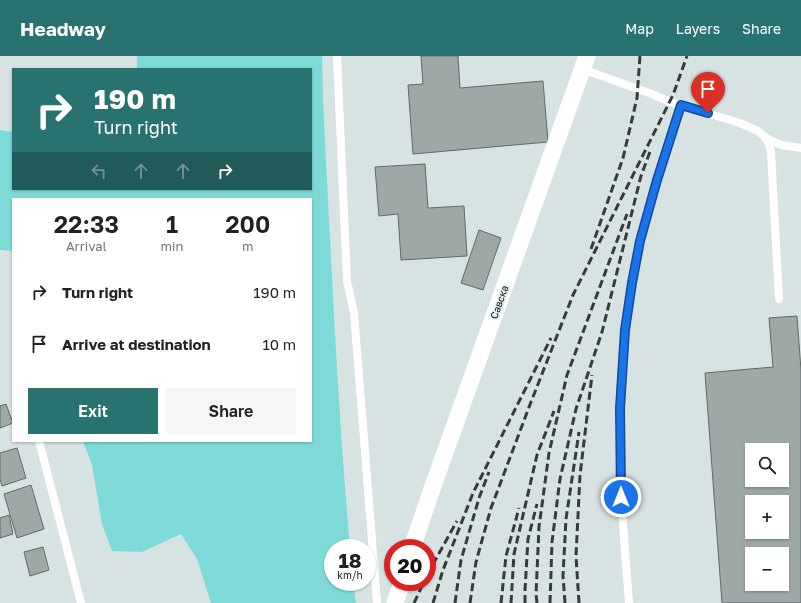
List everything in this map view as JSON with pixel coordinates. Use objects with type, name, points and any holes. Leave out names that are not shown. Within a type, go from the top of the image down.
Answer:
[{"type":"street","name":"Савска","points":[[415,539],[425,506],[584,62]]},
{"type":"street","points":[[395,603],[399,591]]},
{"type":"lane","points":[[337,56],[347,281],[354,313],[377,603]]},
{"type":"lane","points":[[584,62],[681,105],[735,121],[758,131],[765,137],[781,145],[801,148]]},
{"type":"lane","points":[[629,603],[621,497],[620,408],[625,330],[640,241],[657,180],[681,105]]},
{"type":"lane","points":[[765,137],[771,152],[779,299]]},
{"type":"lane","points":[[39,442],[81,603]]},
{"type":"shaded area","points":[[137,56],[322,56],[325,146],[336,354],[349,539],[324,539],[324,591],[354,591],[356,603],[211,603],[197,559],[181,534],[142,552],[112,551],[102,524],[92,465],[83,442],[312,442],[312,198],[12,198],[12,251],[0,250],[0,130],[12,132],[12,190],[312,190],[312,68],[137,68]]},
{"type":"building","points":[[421,56],[458,56],[460,88],[543,81],[548,142],[413,154],[408,85],[423,84]]},
{"type":"building","points":[[425,164],[428,208],[464,206],[467,256],[401,260],[398,214],[379,216],[375,167]]},
{"type":"building","points":[[479,230],[501,238],[483,290],[461,283]]},
{"type":"building","points":[[797,316],[801,370],[801,603],[722,603],[705,373],[773,367],[769,318]]},
{"type":"building","points":[[6,404],[12,423],[0,428],[0,406]]},
{"type":"building","points":[[17,448],[26,478],[2,486],[0,479],[0,453]]},
{"type":"building","points":[[31,485],[44,529],[17,538],[4,494]]},
{"type":"building","points":[[9,515],[13,534],[0,538],[0,518]]},
{"type":"building","points":[[43,547],[49,570],[30,576],[24,552]]},
{"type":"railway","points":[[591,249],[623,158],[637,98],[640,56]]},
{"type":"railway","points":[[470,603],[476,562],[491,508],[573,295],[673,95],[687,56]]},
{"type":"railway","points":[[550,603],[552,542],[560,479],[576,409],[602,332],[641,176],[651,149]]},
{"type":"railway","points":[[537,603],[536,594],[539,527],[549,453],[567,375],[627,214]]},
{"type":"railway","points":[[433,603],[443,570],[473,493],[551,338]]},
{"type":"railway","points":[[579,603],[576,556],[580,475],[592,375]]},
{"type":"railway","points":[[511,603],[514,554],[537,455],[554,411]]},
{"type":"railway","points":[[565,603],[563,576],[566,519],[579,432]]},
{"type":"railway","points":[[455,603],[461,560],[479,498],[489,472]]},
{"type":"railway","points":[[525,603],[528,539],[537,504]]},
{"type":"railway","points":[[501,603],[506,556],[519,508]]},
{"type":"railway","points":[[436,559],[457,521]]},
{"type":"railway","points":[[414,603],[420,591]]},
{"type":"route","points":[[621,497],[620,408],[625,330],[640,241],[657,180],[681,105],[708,113]]}]
